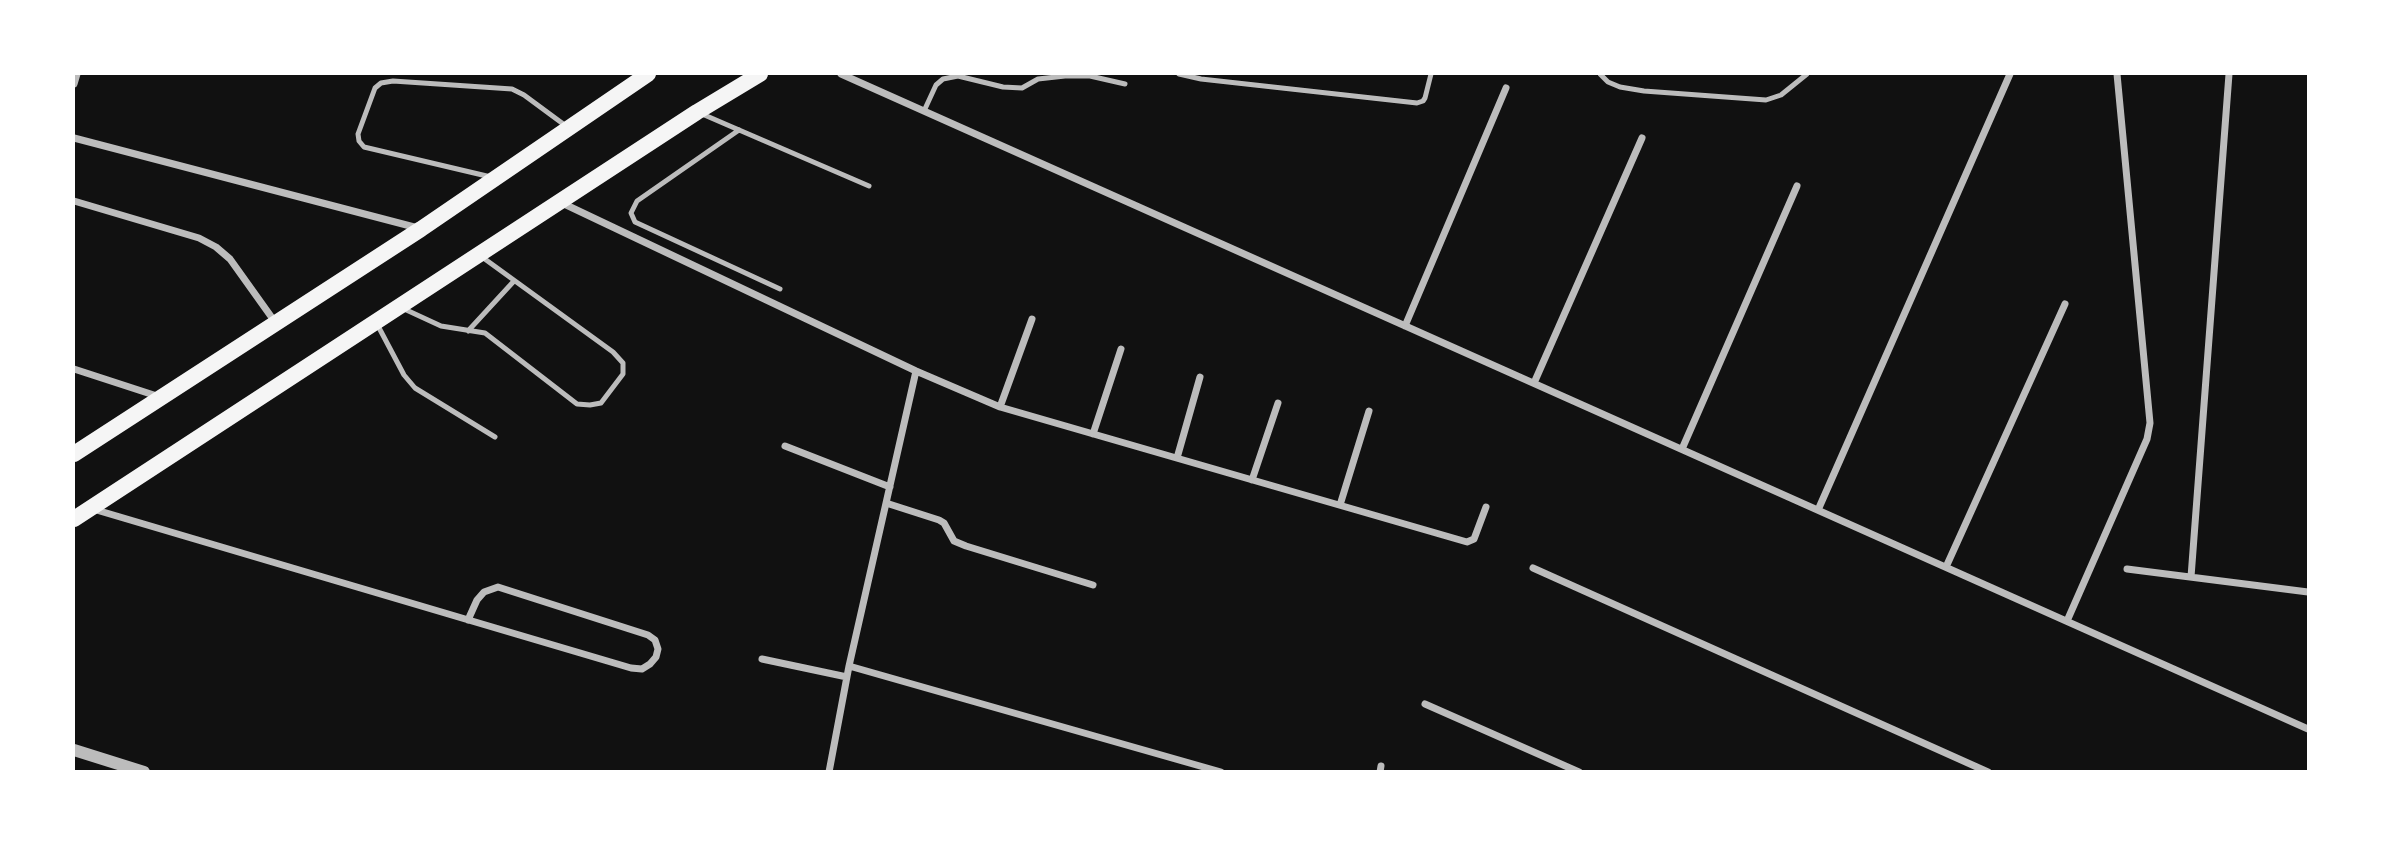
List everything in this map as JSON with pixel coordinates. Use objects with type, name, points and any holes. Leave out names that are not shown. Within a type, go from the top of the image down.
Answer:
[{"type":"main road","points":[[74,454],[421,229],[648,74]]},
{"type":"main road","points":[[74,519],[756,74]]},
{"type":"street","points":[[74,83],[77,74]]},
{"type":"street","points":[[841,74],[2308,729]]},
{"type":"street","points":[[1818,510],[2010,74]]},
{"type":"street","points":[[2067,621],[2147,439],[2150,423],[2117,74]]},
{"type":"street","points":[[2191,577],[2229,74]]},
{"type":"street","points":[[1405,326],[1506,88]]},
{"type":"street","points":[[74,138],[421,229]]},
{"type":"street","points":[[1534,383],[1642,138]]},
{"type":"street","points":[[1682,449],[1797,186]]},
{"type":"street","points":[[74,201],[199,238],[216,247],[230,259],[276,322]]},
{"type":"street","points":[[560,202],[916,371],[1000,407],[1467,542],[1474,539],[1486,507]]},
{"type":"street","points":[[1946,567],[2065,304]]},
{"type":"street","points":[[1000,407],[1032,319]]},
{"type":"street","points":[[1093,434],[1121,349]]},
{"type":"street","points":[[74,369],[160,398]]},
{"type":"street","points":[[829,772],[849,666],[916,371]]},
{"type":"street","points":[[1177,458],[1200,377]]},
{"type":"street","points":[[1252,480],[1278,403]]},
{"type":"street","points":[[1340,505],[1369,411]]},
{"type":"street","points":[[785,446],[890,487]]},
{"type":"street","points":[[886,503],[939,520],[944,523],[954,541],[965,546],[1093,585]]},
{"type":"street","points":[[90,508],[468,620],[631,668],[642,669],[650,664],[658,649],[655,640],[648,635],[498,587],[484,592],[477,600],[468,620]]},
{"type":"street","points":[[1533,568],[1988,772]]},
{"type":"street","points":[[2127,569],[2308,592]]},
{"type":"street","points":[[762,659],[847,677]]},
{"type":"street","points":[[849,666],[1221,772]]},
{"type":"street","points":[[1425,704],[1579,772]]},
{"type":"street","points":[[74,750],[144,772]]},
{"type":"lane","points":[[1179,74],[1201,79],[1417,103],[1425,98],[1431,74]]},
{"type":"lane","points":[[1600,74],[1608,82],[1620,87],[1644,91],[1766,100],[1781,95],[1807,74]]},
{"type":"lane","points":[[924,111],[936,85],[943,79],[958,76],[1003,87],[1022,88],[1038,79],[1065,76],[1090,76],[1125,83]]},
{"type":"lane","points":[[496,178],[364,147],[358,134],[375,88],[382,83],[393,81],[512,89],[569,128]]},
{"type":"lane","points":[[697,112],[869,186]]},
{"type":"lane","points":[[739,130],[637,201],[631,213],[635,222],[780,289]]},
{"type":"lane","points":[[399,307],[442,326],[485,333],[577,404],[601,403],[623,374],[623,363],[613,352],[479,255]]},
{"type":"lane","points":[[468,331],[514,281]]},
{"type":"lane","points":[[376,322],[404,375],[415,388],[495,437]]}]
